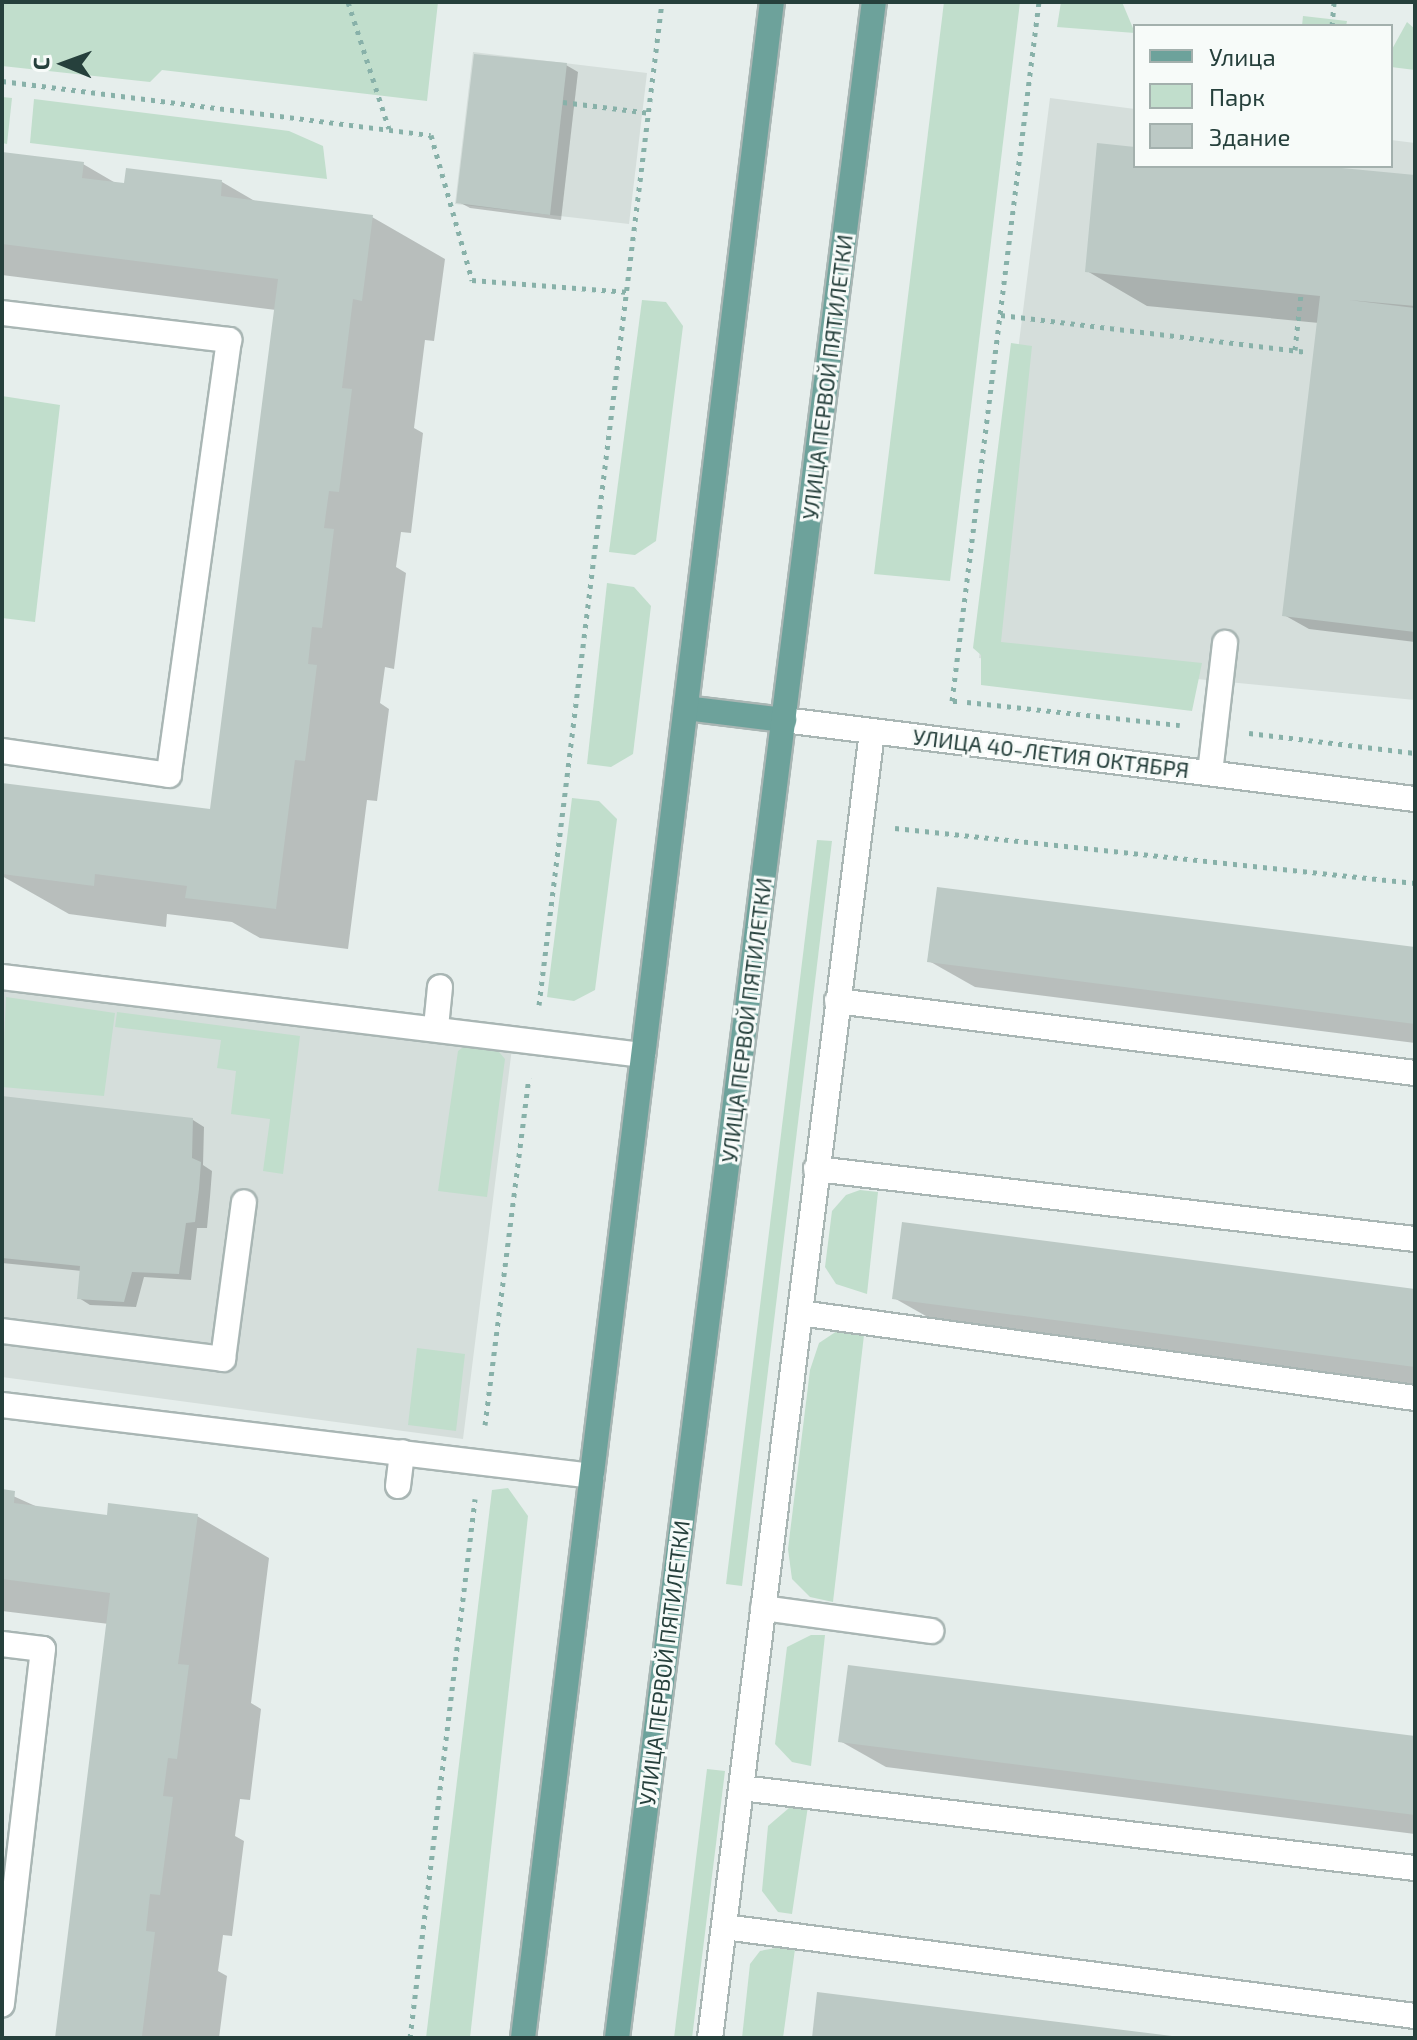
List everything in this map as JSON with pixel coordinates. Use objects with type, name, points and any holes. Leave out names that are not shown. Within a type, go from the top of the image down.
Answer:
[{"type":"main road","points":[[523,2038],[772,2]]},
{"type":"main road","name":"УЛИЦА ПЕРВОЙ ПЯТИЛЕТКИ","points":[[617,2038],[874,2]]},
{"type":"main road","name":"УЛИЦА 40-ЛЕТИЯ ОКТЯБРЯ","points":[[686,708],[784,720]]},
{"type":"street","points":[[2,313],[229,340],[169,775],[2,751]]},
{"type":"street","points":[[1210,773],[1225,643]]},
{"type":"street","name":"УЛИЦА 40-ЛЕТИЯ ОКТЯБРЯ","points":[[784,720],[1415,799]]},
{"type":"street","points":[[710,2038],[858,824],[872,731]]},
{"type":"street","points":[[2,977],[436,1027],[643,1055]]},
{"type":"street","points":[[436,1027],[440,987]]},
{"type":"street","points":[[837,1001],[1415,1073]]},
{"type":"street","points":[[816,1169],[1415,1239]]},
{"type":"street","points":[[2,1331],[223,1359],[244,1202]]},
{"type":"street","points":[[800,1313],[1415,1398]]},
{"type":"street","points":[[2,1405],[592,1476]]},
{"type":"street","points":[[398,1486],[402,1452]]},
{"type":"street","points":[[763,1608],[931,1631]]},
{"type":"street","points":[[2,1644],[43,1649],[2,2005]]},
{"type":"street","points":[[741,1788],[1415,1868]]},
{"type":"street","points":[[724,1927],[1415,2016]]},
{"type":"path","points":[[348,2],[389,129]]},
{"type":"path","points":[[952,701],[1039,2]]},
{"type":"path","points":[[1332,24],[1334,2]]},
{"type":"path","points":[[2,81],[431,135],[472,280],[629,292]]},
{"type":"path","points":[[563,102],[650,113]]},
{"type":"path","points":[[1295,350],[1301,294]]},
{"type":"path","points":[[1001,315],[1305,352]]},
{"type":"path","points":[[858,824],[1415,883]]},
{"type":"shaded area","points":[[473,52],[647,73],[629,224],[455,204]]},
{"type":"shaded area","points":[[1050,98],[1133,109],[1133,168],[1393,168],[1393,140],[1415,143],[1415,700],[979,658]]},
{"type":"shaded area","points":[[2,987],[512,1048],[463,1439],[2,1377]]},
{"type":"green space","points":[[2,2],[438,2],[427,101],[162,70],[150,82],[2,66]]},
{"type":"green space","points":[[944,2],[1020,2],[950,581],[874,574]]},
{"type":"green space","points":[[1061,2],[1122,2],[1133,33],[1057,27]]},
{"type":"green space","points":[[1303,16],[1347,21],[1346,24],[1302,24]]},
{"type":"green space","points":[[1407,22],[1415,29],[1415,70],[1393,67],[1393,47]]},
{"type":"green space","points":[[2,97],[12,98],[7,144],[2,143]]},
{"type":"green space","points":[[34,99],[289,131],[323,146],[327,179],[30,143]]},
{"type":"green space","points":[[642,300],[666,302],[683,326],[656,541],[635,555],[609,552]]},
{"type":"green space","points":[[1011,343],[1032,346],[1001,642],[1202,663],[1192,711],[981,685],[981,655],[973,648]]},
{"type":"green space","points":[[2,396],[60,405],[35,622],[2,618]]},
{"type":"green space","points":[[607,583],[634,587],[651,606],[633,754],[611,767],[587,764]]},
{"type":"green space","points":[[572,798],[599,801],[617,819],[595,990],[574,1001],[547,997]]},
{"type":"green space","points":[[817,840],[832,841],[742,1586],[726,1584]]},
{"type":"green space","points":[[6,997],[115,1013],[104,1096],[2,1087]]},
{"type":"green space","points":[[117,1012],[300,1036],[283,1174],[263,1171],[270,1119],[231,1114],[236,1071],[217,1068],[221,1040],[115,1027]]},
{"type":"green space","points":[[470,1042],[494,1046],[505,1059],[487,1197],[438,1191],[458,1051]]},
{"type":"green space","points":[[860,1190],[878,1192],[867,1294],[836,1284],[825,1267],[832,1211],[846,1195]]},
{"type":"green space","points":[[837,1331],[864,1335],[833,1602],[810,1597],[792,1579],[788,1549],[810,1370],[819,1343]]},
{"type":"green space","points":[[417,1348],[465,1354],[456,1431],[408,1425]]},
{"type":"green space","points":[[508,1488],[528,1516],[470,2038],[426,2038],[492,1490]]},
{"type":"green space","points":[[811,1635],[825,1635],[811,1766],[792,1762],[775,1744],[787,1647]]},
{"type":"green space","points":[[707,1769],[725,1771],[692,2038],[674,2038]]},
{"type":"green space","points":[[808,1806],[792,1914],[778,1912],[762,1891],[768,1826],[789,1808]]},
{"type":"green space","points":[[781,1947],[795,1949],[783,2038],[742,2038],[750,1964],[760,1951]]},
{"type":"building","points":[[474,54],[567,63],[550,215],[456,203]]},
{"type":"building","points":[[1097,143],[1133,147],[1133,168],[1342,168],[1415,175],[1415,306],[1349,300],[1415,308],[1415,632],[1282,616],[1320,296],[1085,272]]},
{"type":"building","points":[[2,152],[84,162],[82,178],[124,183],[126,168],[222,180],[221,196],[373,215],[362,301],[353,299],[342,388],[352,389],[339,492],[329,491],[324,528],[334,529],[322,628],[312,627],[308,664],[317,665],[305,761],[295,760],[276,909],[185,898],[187,886],[95,874],[94,886],[2,874],[2,783],[210,809],[278,279],[2,244]]},
{"type":"building","points":[[937,887],[1415,947],[1415,1024],[927,962]]},
{"type":"building","points":[[2,1096],[193,1118],[192,1158],[201,1162],[199,1189],[195,1222],[186,1223],[179,1274],[132,1272],[124,1302],[77,1299],[80,1266],[2,1258]]},
{"type":"building","points":[[902,1222],[1415,1289],[1415,1367],[892,1299]]},
{"type":"building","points":[[2,1489],[15,1491],[14,1503],[107,1515],[108,1503],[198,1514],[178,1664],[189,1665],[177,1759],[168,1758],[163,1796],[173,1797],[160,1895],[150,1894],[146,1931],[155,1932],[142,2036],[55,2038],[110,1593],[2,1579]]},
{"type":"building","points":[[848,1665],[1415,1736],[1415,1815],[838,1742]]},
{"type":"building","points":[[817,1992],[1172,2036],[1172,2038],[812,2038]]}]
